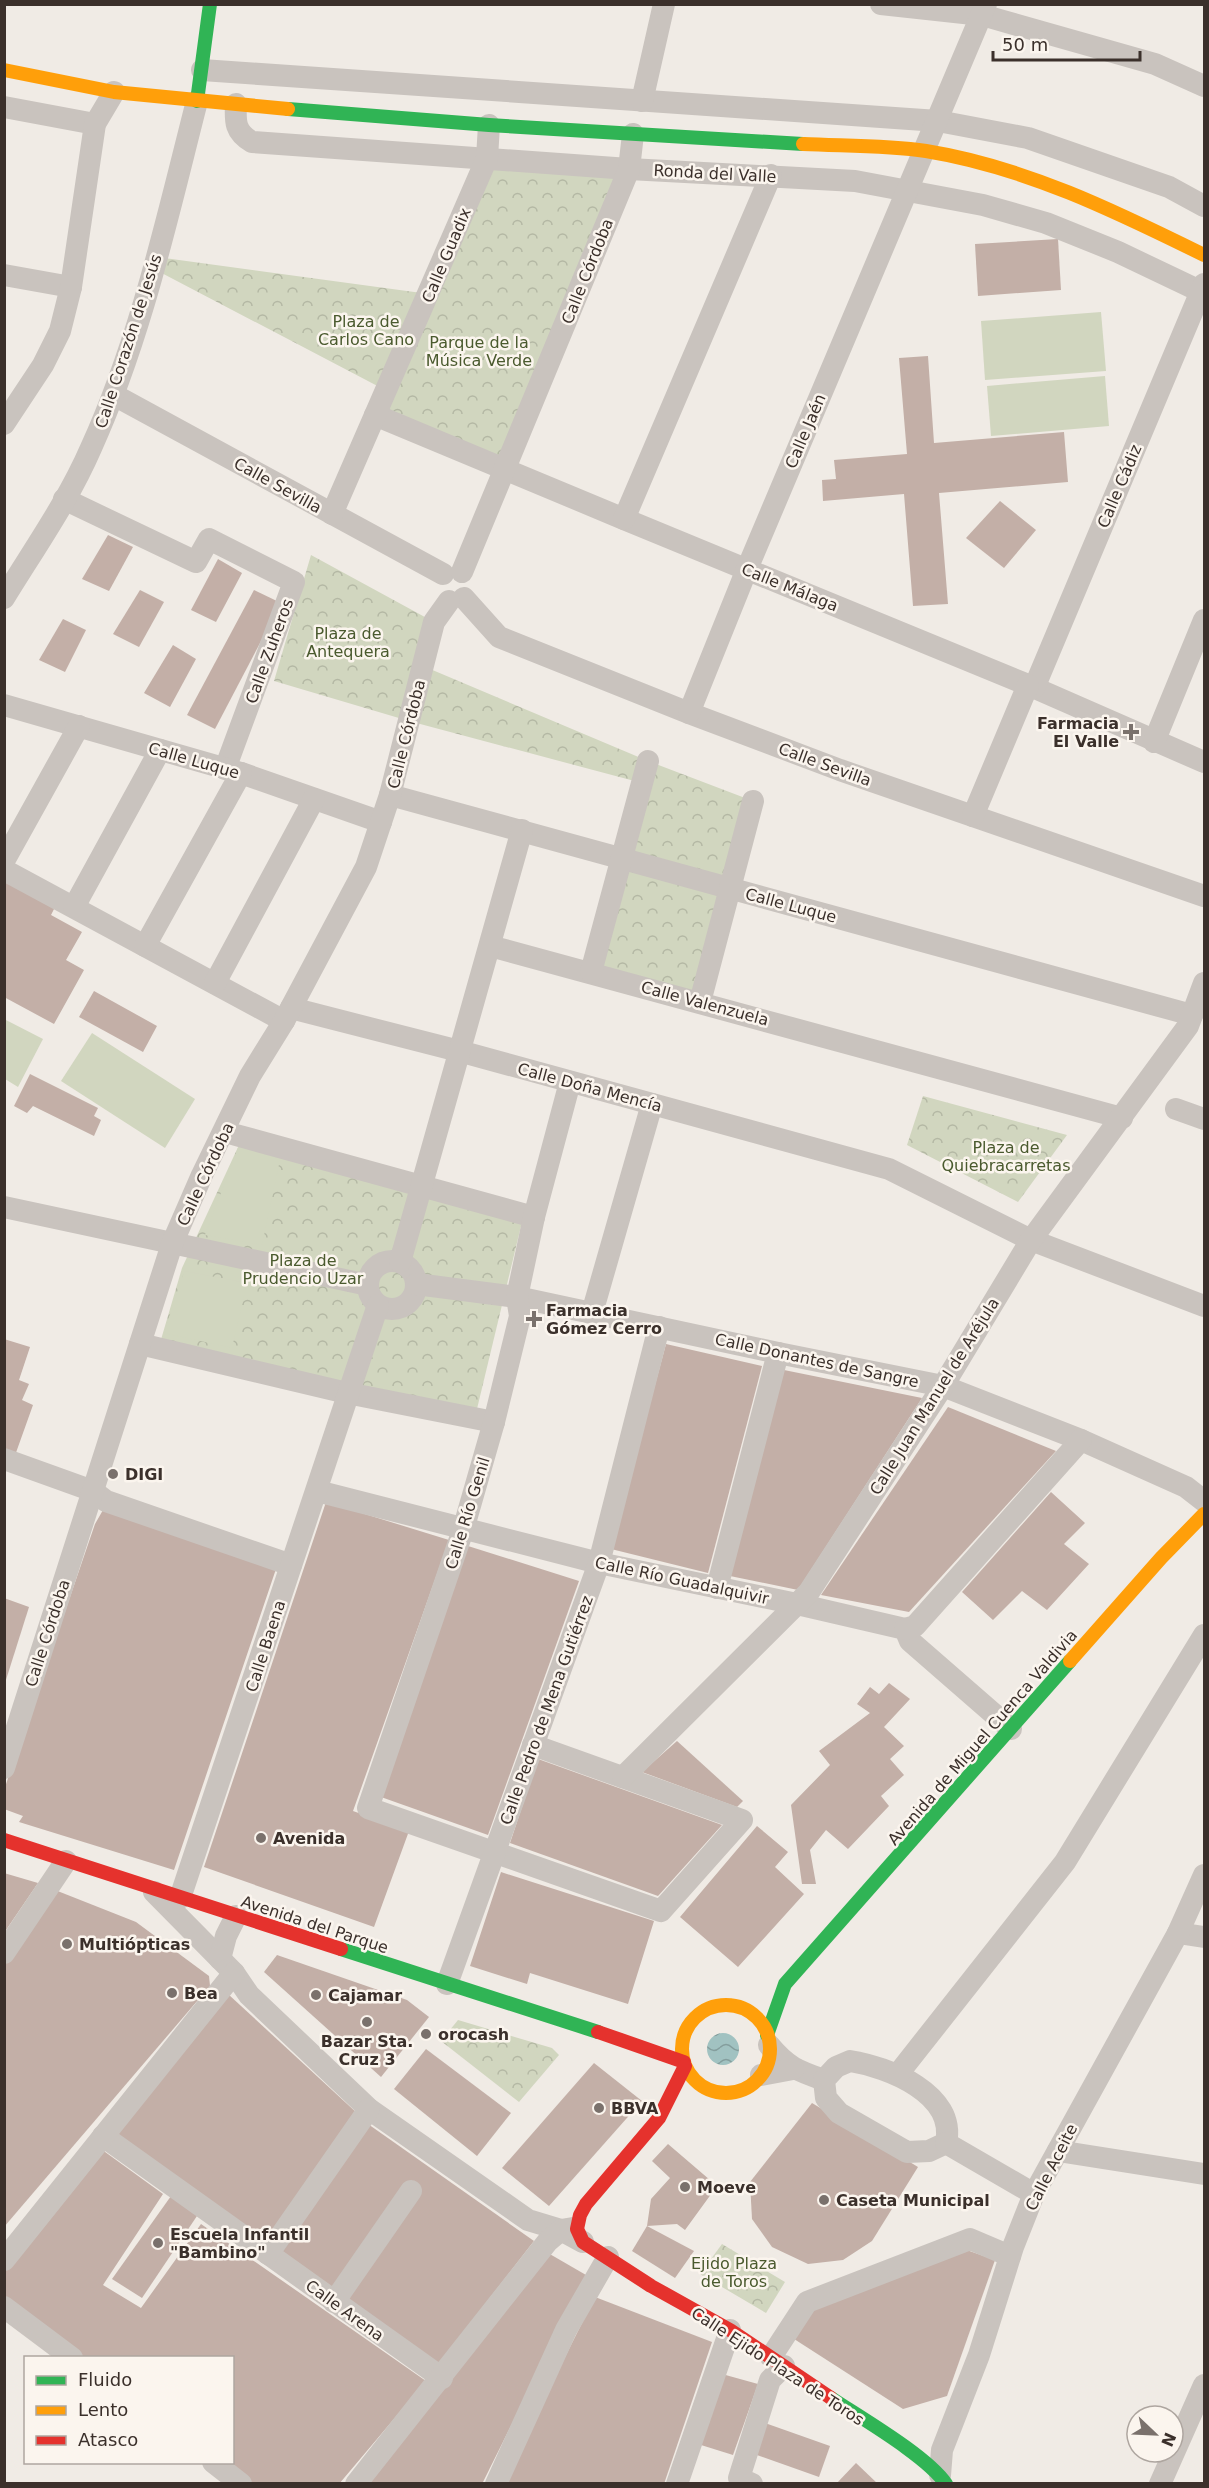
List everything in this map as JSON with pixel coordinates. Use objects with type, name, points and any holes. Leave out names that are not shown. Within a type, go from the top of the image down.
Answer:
[{"type":"street","points":[[197,100],[210,4]]},
{"type":"street","points":[[642,101],[664,4]]},
{"type":"street","points":[[881,4],[984,10],[1155,64],[1204,86]]},
{"type":"street","name":"Calle Jaén","points":[[689,713],[906,190],[938,121],[984,10]]},
{"type":"street","points":[[202,69],[938,121],[1028,138],[1169,187],[1204,206]]},
{"type":"street","points":[[4,70],[114,92],[236,104],[489,125],[925,151],[993,165],[1105,206],[1204,255]]},
{"type":"street","points":[[6,421],[43,365],[60,331],[71,287],[96,124],[114,92]]},
{"type":"street","name":"Calle Corazón de Jesús","points":[[4,598],[64,499],[90,451],[114,395],[148,289],[197,100]]},
{"type":"street","name":"Ronda del Valle","points":[[236,104],[235,126],[241,136],[252,142],[629,169],[855,181],[906,190],[983,205],[1047,223],[1203,289]]},
{"type":"street","points":[[4,107],[96,124]]},
{"type":"street","name":"Calle Guadix","points":[[332,514],[487,158],[489,125]]},
{"type":"street","name":"Calle Córdoba","points":[[452,573],[505,469],[629,169],[633,134]]},
{"type":"street","points":[[624,519],[771,175]]},
{"type":"street","points":[[4,275],[71,287]]},
{"type":"street","name":"Calle Cádiz","points":[[973,816],[1203,289]]},
{"type":"street","name":"Calle Sevilla","points":[[114,395],[332,514],[452,573]]},
{"type":"street","name":"Calle Málaga","points":[[375,415],[1031,687],[1204,762]]},
{"type":"street","name":"Calle Zuheros","points":[[64,499],[196,562],[209,539],[294,582],[233,771]]},
{"type":"street","points":[[452,573],[469,579],[470,585],[456,599]]},
{"type":"street","name":"Calle Sevilla","points":[[456,599],[499,637],[689,713],[840,770],[1204,896]]},
{"type":"street","name":"Calle Córdoba","points":[[4,1767],[172,1244],[202,1175],[225,1132],[250,1076],[287,1014],[366,867],[390,795],[434,622],[456,599]]},
{"type":"street","points":[[1154,741],[1204,620]]},
{"type":"street","name":"Calle Luque","points":[[4,705],[233,771],[381,822]]},
{"type":"street","points":[[4,861],[79,726]]},
{"type":"street","points":[[74,907],[160,750]]},
{"type":"street","points":[[591,972],[648,761]]},
{"type":"street","points":[[145,946],[233,771]]},
{"type":"street","name":"Calle Luque","points":[[390,795],[730,888],[1195,1024]]},
{"type":"street","points":[[215,984],[314,800]]},
{"type":"street","points":[[700,1002],[753,801]]},
{"type":"street","points":[[400,1262],[522,830]]},
{"type":"street","name":"Calle Doña Mencía","points":[[4,870],[215,984],[287,1014],[459,1051],[889,1169],[1031,1240]]},
{"type":"street","name":"Calle Valenzuela","points":[[490,946],[1122,1118]]},
{"type":"street","name":"Calle Juan Manuel de Aréjula","points":[[623,1778],[809,1592],[943,1386],[1031,1240],[1195,1024],[1204,983]]},
{"type":"street","name":"Calle Río Genil","points":[[494,1853],[368,1808],[463,1530],[494,1422],[520,1316],[517,1297],[534,1217],[570,1083]]},
{"type":"street","points":[[592,1313],[652,1104]]},
{"type":"street","points":[[1176,1109],[1204,1119]]},
{"type":"street","points":[[225,1132],[534,1217]]},
{"type":"street","points":[[4,1207],[172,1244],[373,1295],[393,1309],[400,1308],[412,1298],[416,1284],[412,1270],[400,1262],[393,1261],[378,1265],[373,1270],[373,1295]]},
{"type":"street","points":[[1031,1240],[1204,1306]]},
{"type":"street","name":"Calle Donantes de Sangre","points":[[416,1284],[517,1297],[943,1386],[1081,1440],[1186,1487],[1204,1501]]},
{"type":"street","name":"Calle Baena","points":[[180,1898],[317,1491],[347,1393],[373,1295]]},
{"type":"street","name":"Calle Pedro de Mena Gutiérrez","points":[[447,1984],[599,1563],[659,1327]]},
{"type":"street","points":[[140,1344],[347,1393],[494,1422]]},
{"type":"street","points":[[717,1588],[778,1353]]},
{"type":"street","points":[[1011,1729],[910,1641],[905,1629],[915,1626],[1081,1440]]},
{"type":"street","points":[[4,1459],[93,1491],[106,1501],[291,1565]]},
{"type":"street","name":"Calle Río Guadalquivir","points":[[317,1491],[599,1563],[905,1629]]},
{"type":"street","name":"Avenida de Miguel Cuenca Valdivia","points":[[770,1992],[786,1984],[1161,1558],[1204,1514]]},
{"type":"street","points":[[898,2074],[1065,1862],[1204,1635]]},
{"type":"street","points":[[494,1853],[661,1911],[742,1820],[533,1745]]},
{"type":"street","name":"Avenida del Parque","points":[[4,1840],[616,2038],[685,2064]]},
{"type":"street","points":[[4,1953],[66,1861]]},
{"type":"street","name":"Calle Aceite","points":[[943,2479],[942,2450],[979,2355],[1010,2256],[1034,2194],[1178,1933],[1204,1875]]},
{"type":"street","name":"Calle Ejido Plaza de Toros","points":[[151,1888],[227,1966],[249,1995],[369,2109],[528,2220],[574,2234],[666,2295],[729,2330],[901,2445],[943,2479]]},
{"type":"street","points":[[4,2260],[103,2136],[227,1966],[226,1936],[236,1916]]},
{"type":"street","points":[[1178,1933],[1204,1936]]},
{"type":"street","name":"Avenida de Miguel Cuenca Valdivia","points":[[768,2040],[786,1984]]},
{"type":"street","points":[[715,2092],[697,2082],[685,2064],[682,2044],[691,2023],[700,2013],[712,2007],[736,2006],[755,1998]]},
{"type":"street","points":[[736,2006],[756,2017],[780,2058],[793,2069],[824,2080]]},
{"type":"street","points":[[668,2030],[691,2023]]},
{"type":"street","name":"Avenida del Parque","points":[[616,2038],[649,2033]]},
{"type":"street","points":[[695,2101],[715,2092],[736,2092],[746,2089],[767,2066],[768,2040]]},
{"type":"street","points":[[850,2061],[870,2064],[898,2074],[920,2089],[943,2110],[949,2130],[946,2143],[929,2151],[907,2152],[839,2112],[826,2098],[824,2080],[836,2067],[850,2061]]},
{"type":"street","points":[[356,2484],[548,2241],[574,2234],[586,2204],[659,2118],[685,2064]]},
{"type":"street","points":[[761,2075],[793,2069]]},
{"type":"street","points":[[268,2254],[369,2109]]},
{"type":"street","points":[[659,2118],[676,2110]]},
{"type":"street","name":"Calle Arena","points":[[103,2136],[442,2378]]},
{"type":"street","points":[[946,2143],[1034,2194]]},
{"type":"street","points":[[1058,2151],[1204,2175]]},
{"type":"street","points":[[334,2302],[411,2192]]},
{"type":"street","points":[[752,2484],[739,2478],[770,2380],[807,2302],[970,2239],[1010,2256]]},
{"type":"street","points":[[496,2484],[566,2330],[608,2258]]},
{"type":"street","points":[[4,2307],[69,2356]]},
{"type":"street","points":[[677,2484],[729,2330]]},
{"type":"street","points":[[1160,2484],[1204,2385]]},
{"type":"street","points":[[214,2464],[241,2484]]},
{"type":"green space","name":"Parque de la Música Verde","points":[[487,158],[629,169],[505,469],[375,415],[387,391],[154,269],[157,257],[429,294]]},
{"type":"green space","points":[[1101,312],[1106,371],[985,380],[981,321]]},
{"type":"green space","points":[[1105,376],[1109,426],[991,436],[987,386]]},
{"type":"green space","name":"Plaza de Antequera","points":[[311,555],[434,622],[423,666],[648,761],[753,801],[700,1002],[591,972],[642,783],[409,721],[274,681]]},
{"type":"green space","points":[[4,1019],[43,1039],[18,1087],[5,1079]]},
{"type":"green space","points":[[92,1033],[195,1099],[165,1148],[61,1081]]},
{"type":"green space","name":"Plaza de Quiebracarretas","points":[[923,1096],[1067,1135],[1018,1202],[907,1145]]},
{"type":"green space","name":"Plaza de Prudencio Uzar","points":[[239,1145],[522,1222],[476,1413],[160,1343],[182,1268]]},
{"type":"green space","points":[[239,1145],[281,1155],[262,1245],[205,1235]]},
{"type":"green space","points":[[184,1271],[247,1283],[232,1348],[164,1333]]},
{"type":"green space","points":[[458,2020],[552,2048],[559,2055],[519,2102],[441,2041]]},
{"type":"green space","name":"Ejido Plaza de Toros","points":[[722,2244],[785,2282],[766,2313],[700,2274]]},
{"type":"water","points":[[723,2033],[734,2038],[739,2049],[734,2060],[723,2065],[712,2060],[707,2049],[712,2038]]},
{"type":"building","points":[[1058,239],[1061,290],[978,296],[975,244]]},
{"type":"building","points":[[928,356],[934,443],[1064,432],[1068,482],[939,493],[948,604],[913,606],[904,494],[823,501],[822,480],[836,479],[834,460],[907,454],[899,358]]},
{"type":"building","points":[[1000,501],[1036,530],[1004,568],[966,538]]},
{"type":"building","points":[[108,535],[133,547],[109,591],[82,579]]},
{"type":"building","points":[[218,559],[242,573],[216,622],[191,610]]},
{"type":"building","points":[[140,590],[164,602],[139,647],[113,634]]},
{"type":"building","points":[[254,590],[281,603],[215,729],[187,715]]},
{"type":"building","points":[[63,619],[86,630],[65,672],[39,660]]},
{"type":"building","points":[[173,645],[196,659],[170,707],[144,693]]},
{"type":"building","points":[[4,874],[57,903],[51,915],[82,932],[66,960],[84,970],[54,1024],[4,997]]},
{"type":"building","points":[[94,991],[157,1026],[143,1052],[79,1017]]},
{"type":"building","points":[[30,1074],[98,1108],[94,1116],[101,1120],[94,1136],[33,1106],[27,1113],[14,1106]]},
{"type":"building","points":[[4,1339],[30,1347],[19,1380],[29,1384],[22,1400],[33,1405],[13,1461],[4,1459]]},
{"type":"building","points":[[666,1344],[762,1366],[708,1573],[611,1549]]},
{"type":"building","points":[[784,1370],[922,1398],[798,1590],[730,1576]]},
{"type":"building","points":[[948,1407],[1056,1451],[909,1612],[821,1595]]},
{"type":"building","points":[[1051,1492],[1085,1523],[1064,1544],[1089,1564],[1047,1610],[1022,1591],[993,1620],[962,1592]]},
{"type":"building","points":[[326,1502],[449,1540],[353,1811],[409,1831],[374,1927],[204,1867]]},
{"type":"building","points":[[103,1510],[276,1569],[174,1870],[19,1822],[23,1816],[4,1809],[4,1790],[95,1524]]},
{"type":"building","points":[[468,1546],[579,1581],[488,1835],[381,1797]]},
{"type":"building","points":[[4,1598],[29,1607],[5,1683],[4,1683]]},
{"type":"building","points":[[889,1683],[910,1699],[884,1727],[904,1746],[890,1759],[904,1775],[881,1796],[889,1806],[848,1849],[826,1830],[810,1850],[816,1884],[802,1884],[791,1805],[830,1765],[819,1751],[870,1713],[857,1704],[870,1687],[879,1694]]},
{"type":"building","points":[[677,1741],[743,1801],[737,1807],[642,1772]]},
{"type":"building","points":[[538,1759],[722,1825],[658,1896],[510,1843]]},
{"type":"building","points":[[757,1826],[788,1852],[775,1867],[804,1894],[738,1967],[680,1917]]},
{"type":"building","points":[[501,1872],[654,1921],[628,2004],[530,1973],[527,1984],[470,1966]]},
{"type":"building","points":[[4,1873],[38,1883],[4,1933]]},
{"type":"building","points":[[55,1890],[136,1922],[209,1976],[210,1986],[4,2227],[4,1966]]},
{"type":"building","points":[[277,1955],[407,2000],[429,2017],[381,2077],[264,1972]]},
{"type":"building","points":[[228,1994],[358,2114],[264,2244],[113,2134]]},
{"type":"building","points":[[426,2049],[511,2113],[477,2156],[394,2089]]},
{"type":"building","points":[[594,2063],[642,2101],[549,2206],[502,2168]]},
{"type":"building","name":"Caseta Municipal","points":[[812,2103],[918,2167],[872,2241],[843,2260],[808,2264],[772,2247],[752,2219],[750,2182]]},
{"type":"building","points":[[368,2124],[534,2241],[437,2366],[278,2253]]},
{"type":"building","points":[[668,2144],[717,2186],[685,2230],[677,2224],[647,2226],[651,2199],[670,2178],[652,2161]]},
{"type":"building","points":[[101,2149],[163,2194],[103,2285],[141,2308],[201,2224],[426,2381],[339,2484],[250,2484],[225,2464],[234,2464],[234,2356],[80,2356],[4,2298],[4,2271]]},
{"type":"building","name":"Escuela Infantil \"Bambino\"","points":[[176,2189],[203,2207],[142,2298],[112,2279]]},
{"type":"building","points":[[647,2226],[694,2251],[675,2278],[632,2251]]},
{"type":"building","points":[[961,2248],[995,2260],[947,2396],[903,2409],[791,2337],[812,2309]]},
{"type":"building","points":[[548,2253],[586,2275],[482,2484],[363,2484]]},
{"type":"building","points":[[595,2297],[712,2342],[664,2484],[506,2484],[546,2395]]},
{"type":"building","points":[[722,2374],[758,2384],[733,2455],[701,2445]]},
{"type":"building","points":[[765,2423],[830,2446],[819,2477],[754,2454]]},
{"type":"building","points":[[856,2463],[878,2484],[836,2484]]},
{"type":"traffic: fast","points":[[197,101],[210,4]]},
{"type":"traffic: fast","points":[[288,109],[489,125],[803,144]]},
{"type":"traffic: fast","points":[[767,2035],[785,1984],[1070,1661]]},
{"type":"traffic: fast","points":[[341,1949],[598,2032]]},
{"type":"traffic: fast","points":[[831,2398],[909,2450],[937,2473],[946,2484]]},
{"type":"traffic: slow","points":[[4,70],[114,92],[288,109]]},
{"type":"traffic: slow","points":[[803,144],[911,149],[963,158],[1069,192],[1204,255]]},
{"type":"traffic: slow","points":[[1070,1661],[1161,1558],[1204,1514]]},
{"type":"traffic: slow","points":[[726,2005],[743,2009],[757,2018],[766,2032],[770,2049],[766,2066],[757,2080],[743,2089],[726,2093],[709,2089],[695,2080],[686,2066],[682,2049],[686,2032],[695,2018],[709,2009],[726,2005]]},
{"type":"traffic: jam","points":[[4,1840],[341,1949]]},
{"type":"traffic: jam","points":[[598,2032],[684,2062]]},
{"type":"traffic: jam","points":[[685,2066],[659,2118],[586,2204],[580,2215],[577,2229],[583,2242],[651,2286],[730,2330],[831,2398]]},
{"type":"place","name":"Farmacia El Valle","points":[[1131,732]]},
{"type":"place","name":"Farmacia Gómez Cerro","points":[[534,1319]]},
{"type":"place","name":"DIGI","points":[[113,1474]]},
{"type":"place","name":"Avenida","points":[[261,1838]]},
{"type":"place","name":"Multiópticas","points":[[67,1944]]},
{"type":"place","name":"Bea","points":[[172,1993]]},
{"type":"place","name":"Cajamar","points":[[316,1995]]},
{"type":"place","name":"Bazar Sta. Cruz 3","points":[[367,2022]]},
{"type":"place","name":"orocash","points":[[426,2034]]},
{"type":"place","name":"BBVA","points":[[599,2108]]},
{"type":"place","name":"Moeve","points":[[685,2187]]},
{"type":"place","name":"Caseta Municipal","points":[[824,2200]]},
{"type":"place","name":"Escuela Infantil \"Bambino\"","points":[[158,2243]]},
{"type":"park label","name":"Plaza de Carlos Cano","points":[[366,330]]}]
